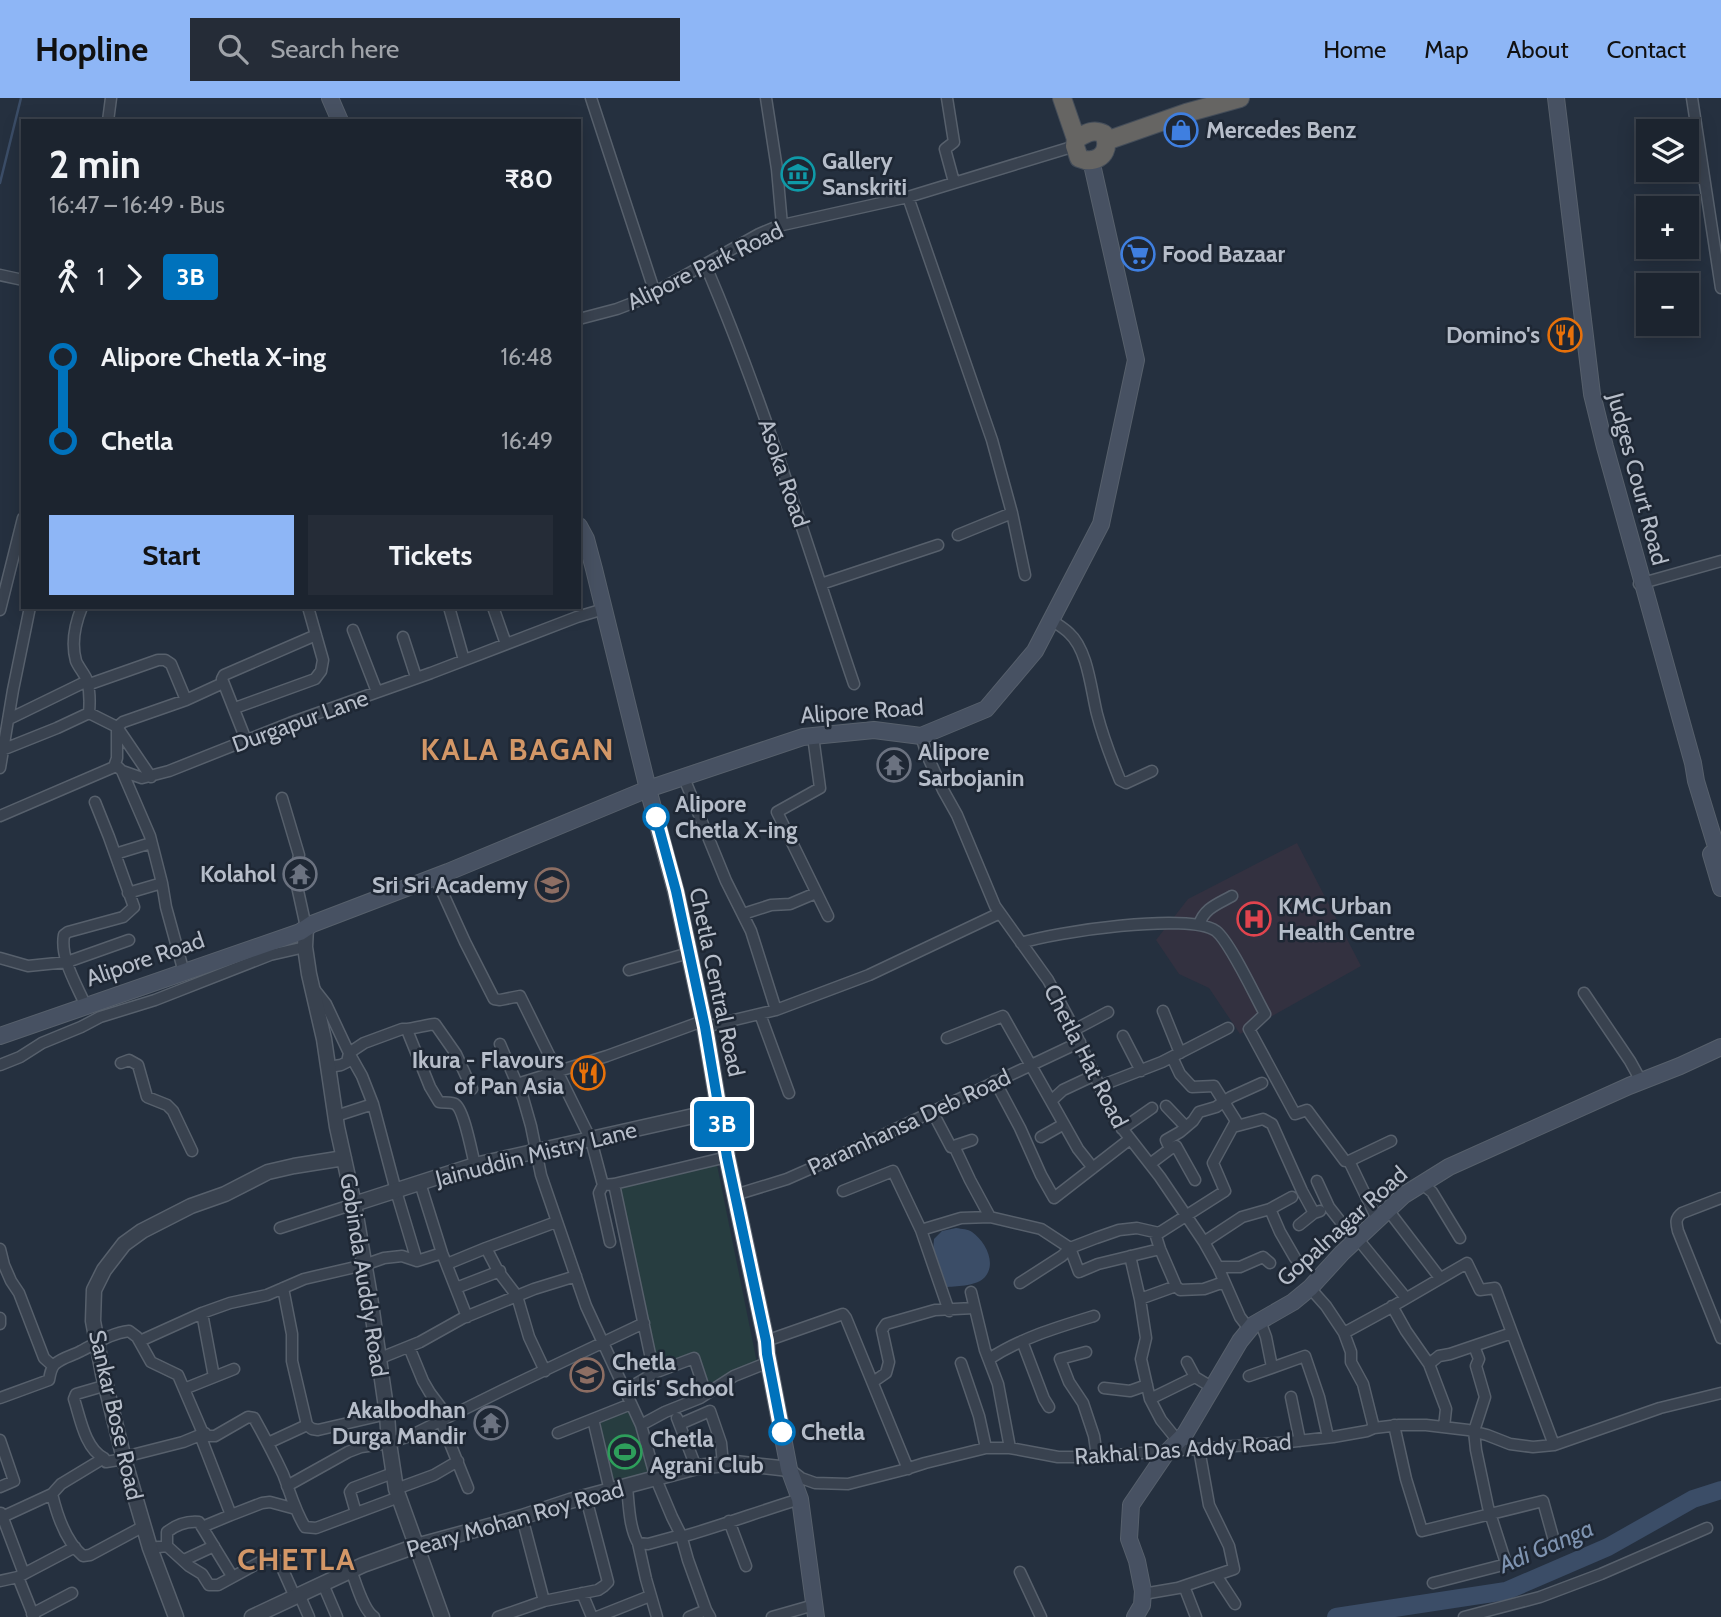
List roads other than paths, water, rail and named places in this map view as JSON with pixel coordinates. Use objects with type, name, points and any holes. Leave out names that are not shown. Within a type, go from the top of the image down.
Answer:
[{"type":"highway","points":[[1062,98],[1079,158],[1091,160],[1104,155],[1107,149],[1104,134],[1098,131],[1089,132],[1075,143]]},
{"type":"highway","points":[[1106,141],[1193,104],[1240,98]]},
{"type":"main road","points":[[330,98],[339,119]]},
{"type":"main road","name":"Judges Court Road","points":[[1556,98],[1591,394],[1638,566],[1634,577],[1639,584],[1721,863]]},
{"type":"main road","name":"Alipore Road","points":[[0,1036],[303,933],[648,789],[803,737],[874,730],[921,736],[986,709],[1035,651],[1101,524],[1136,360],[1091,160]]},
{"type":"main road","name":"Chetla Central Road","points":[[581,530],[586,539],[676,891],[789,1469],[800,1499],[815,1611]]},
{"type":"main road","points":[[1639,584],[1674,730],[1721,888]]},
{"type":"main road","name":"Alipore Road","points":[[0,1027],[303,933]]},
{"type":"main road","name":"Gopalnagar Road","points":[[1143,1594],[1137,1561],[1129,1539],[1131,1505],[1172,1447],[1185,1434],[1240,1341],[1255,1325],[1293,1302],[1310,1288],[1356,1239],[1404,1195],[1450,1167],[1721,1047]]},
{"type":"main road","points":[[1135,1617],[1142,1605],[1143,1594]]},
{"type":"street","points":[[108,119],[111,98]]},
{"type":"street","points":[[591,98],[655,293]]},
{"type":"street","points":[[766,98],[782,225]]},
{"type":"street","points":[[947,98],[954,142],[945,149],[954,183]]},
{"type":"street","points":[[1692,98],[1721,288]]},
{"type":"street","name":"Alipore Park Road","points":[[581,318],[617,309],[655,293],[759,234],[782,225],[908,197],[1075,143]]},
{"type":"street","points":[[908,197],[992,440],[1025,575]]},
{"type":"street","name":"Asoka Road","points":[[705,264],[734,331],[854,684]]},
{"type":"street","points":[[958,535],[1012,513]]},
{"type":"street","points":[[0,610],[21,526]]},
{"type":"street","points":[[821,584],[938,545]]},
{"type":"street","points":[[1639,584],[1721,561]]},
{"type":"street","points":[[0,768],[30,609]]},
{"type":"street","points":[[81,609],[75,623],[74,647],[76,661],[87,683],[89,713]]},
{"type":"street","points":[[235,708],[315,679],[321,671],[323,660],[309,609]]},
{"type":"street","points":[[450,609],[464,660]]},
{"type":"street","points":[[495,609],[506,644]]},
{"type":"street","name":"Durgapur Lane","points":[[151,777],[604,609]]},
{"type":"street","points":[[1051,620],[1069,633],[1083,656],[1105,745],[1120,780],[1126,783],[1152,771]]},
{"type":"street","points":[[353,630],[377,692]]},
{"type":"street","points":[[246,740],[223,683],[224,676],[316,635]]},
{"type":"street","points":[[403,637],[416,677]]},
{"type":"street","points":[[9,719],[87,683],[158,660],[166,660],[171,664],[186,700]]},
{"type":"street","points":[[117,727],[223,683]]},
{"type":"street","points":[[2,750],[89,713]]},
{"type":"street","points":[[0,816],[118,769],[142,778],[151,777],[117,727],[89,713]]},
{"type":"street","points":[[117,727],[118,769],[150,836],[183,969]]},
{"type":"street","points":[[813,736],[820,788],[777,812],[828,916]]},
{"type":"street","name":"Chetla Hat Road","points":[[921,736],[995,906],[1048,980],[1080,1042],[1114,1118],[1187,1215],[1218,1268],[1240,1317],[1255,1325],[1266,1336],[1272,1367]]},
{"type":"street","points":[[684,778],[726,881],[751,931],[776,1010]]},
{"type":"street","points":[[0,1065],[100,1017],[155,1000],[270,955],[303,933],[295,877],[299,855],[282,798]]},
{"type":"street","points":[[84,1002],[67,962],[62,942],[64,935],[122,917],[134,907],[95,802]]},
{"type":"street","points":[[115,853],[151,843]]},
{"type":"street","points":[[435,876],[494,999],[520,996],[591,1140],[608,1185],[654,1373]]},
{"type":"street","points":[[128,892],[162,883]]},
{"type":"street","points":[[743,914],[771,905],[790,905],[816,892]]},
{"type":"street","points":[[1199,925],[1202,916],[1210,908],[1232,896]]},
{"type":"street","points":[[517,1084],[704,1024],[776,1010],[869,975],[1000,913]]},
{"type":"street","points":[[1021,943],[1072,931],[1139,925],[1191,923],[1217,932],[1265,1014],[1249,1029],[1295,1114],[1307,1110],[1345,1161],[1349,1161],[1382,1215],[1440,1278]]},
{"type":"street","name":"Gobinda Auddy Road","points":[[303,933],[354,1204],[387,1414],[393,1473],[442,1617]]},
{"type":"street","points":[[0,958],[27,966],[67,962],[129,940]]},
{"type":"street","points":[[629,970],[689,953]]},
{"type":"street","points":[[313,988],[326,1004],[373,1104],[417,1261]]},
{"type":"street","points":[[1584,993],[1641,1081]]},
{"type":"street","points":[[1020,1283],[1070,1248],[1119,1230],[1137,1228],[1159,1233],[1225,1191],[1213,1163],[1236,1121],[1214,1086],[1192,1087],[1180,1074],[1163,1010]]},
{"type":"street","points":[[1074,1030],[1108,1012]]},
{"type":"street","points":[[760,1013],[789,1093]]},
{"type":"street","points":[[947,1038],[1003,1016],[1078,1149],[1093,1168]]},
{"type":"street","points":[[329,1067],[347,1062],[349,1054],[364,1043],[402,1029],[435,1024],[456,1054],[472,1089]]},
{"type":"street","points":[[1100,1086],[1141,1071],[1228,1028]]},
{"type":"street","points":[[407,1030],[430,1087],[439,1102],[454,1102],[458,1106],[475,1165]]},
{"type":"street","points":[[1123,1036],[1141,1071]]},
{"type":"street","name":"Paramhansa Deb Road","points":[[735,1195],[787,1179],[830,1160],[1080,1042]]},
{"type":"street","points":[[500,1044],[531,1126],[556,1222],[586,1306],[641,1425],[656,1479],[681,1536],[708,1614],[689,1617]]},
{"type":"street","points":[[121,1063],[129,1060],[138,1065],[147,1097],[167,1105],[173,1111],[192,1152]]},
{"type":"street","points":[[1051,1101],[1063,1090],[1094,1075]]},
{"type":"street","points":[[995,1081],[1054,1198],[1130,1139]]},
{"type":"street","points":[[1170,1149],[1166,1140],[1186,1127],[1199,1112],[1216,1107],[1262,1083]]},
{"type":"street","points":[[336,1116],[373,1104]]},
{"type":"street","points":[[1166,1106],[1186,1127]]},
{"type":"street","points":[[1122,1129],[1152,1108]]},
{"type":"street","name":"Jainuddin Mistry Lane","points":[[354,1204],[475,1165],[720,1110]]},
{"type":"street","points":[[932,1111],[951,1147],[972,1140]]},
{"type":"street","points":[[1233,1127],[1263,1119],[1272,1124],[1314,1213]]},
{"type":"street","points":[[1041,1137],[1064,1124]]},
{"type":"street","points":[[1349,1161],[1391,1141]]},
{"type":"street","points":[[954,1146],[990,1216]]},
{"type":"street","points":[[1150,1164],[1176,1146],[1195,1180]]},
{"type":"street","points":[[610,1242],[599,1193],[608,1185],[727,1157]]},
{"type":"street","name":"Sankar Bose Road","points":[[176,1617],[150,1548],[124,1458],[93,1321],[94,1290],[104,1270],[124,1244],[142,1231],[268,1172],[344,1158]]},
{"type":"street","points":[[843,1191],[893,1171],[921,1230],[949,1311]]},
{"type":"street","points":[[1317,1181],[1330,1209],[1406,1298]]},
{"type":"street","points":[[420,1183],[444,1259],[467,1317]]},
{"type":"street","points":[[1422,1184],[1432,1192],[1460,1238]]},
{"type":"street","points":[[1204,1242],[1242,1217],[1270,1209],[1292,1197]]},
{"type":"street","points":[[1721,1198],[1682,1213],[1676,1221],[1721,1338]]},
{"type":"street","points":[[280,1228],[354,1204]]},
{"type":"street","points":[[1270,1209],[1295,1258]]},
{"type":"street","points":[[1299,1225],[1314,1213],[1330,1209]]},
{"type":"street","points":[[921,1230],[961,1218],[990,1216],[1041,1229],[1070,1248],[1079,1272],[1098,1264],[1160,1249]]},
{"type":"street","points":[[140,1341],[202,1313],[267,1294],[304,1279],[384,1258],[402,1256],[417,1261],[444,1259],[486,1248],[556,1222]]},
{"type":"street","points":[[1155,1233],[1180,1290],[1204,1289],[1224,1282]]},
{"type":"street","points":[[486,1248],[517,1296],[529,1337],[545,1371]]},
{"type":"street","points":[[0,1249],[2,1266],[19,1293],[44,1358],[53,1366]]},
{"type":"street","points":[[1130,1256],[1146,1338],[1141,1359],[1150,1399],[1172,1447]]},
{"type":"street","points":[[1218,1268],[1240,1267],[1263,1257],[1270,1263]]},
{"type":"street","points":[[1344,1333],[1468,1263],[1480,1290],[1496,1290],[1554,1445]]},
{"type":"street","points":[[456,1288],[500,1271],[498,1270]]},
{"type":"street","points":[[378,1359],[517,1296],[576,1276]]},
{"type":"street","points":[[1140,1299],[1177,1286]]},
{"type":"street","points":[[283,1288],[292,1334],[292,1361],[307,1425],[318,1430],[387,1414]]},
{"type":"street","points":[[1310,1288],[1344,1333],[1351,1352],[1351,1362],[1363,1384],[1374,1427]]},
{"type":"street","points":[[971,1293],[998,1384],[1010,1448]]},
{"type":"street","points":[[1392,1306],[1429,1364],[1446,1409],[1444,1427]]},
{"type":"street","points":[[873,1382],[886,1373],[889,1362],[882,1329],[886,1324],[935,1310],[974,1308]]},
{"type":"street","points":[[202,1313],[214,1377]]},
{"type":"street","points":[[766,1341],[843,1314],[908,1469]]},
{"type":"street","points":[[989,1359],[1055,1327],[1094,1317]]},
{"type":"street","points":[[0,1318],[0,1324]]},
{"type":"street","points":[[287,1486],[348,1452],[389,1443],[423,1431],[644,1324]]},
{"type":"street","points":[[0,1398],[49,1380],[53,1366],[64,1358],[98,1341],[129,1331],[140,1341],[151,1362],[178,1375],[231,1515]]},
{"type":"street","points":[[1429,1364],[1439,1356],[1512,1333]]},
{"type":"street","points":[[1022,1341],[1049,1408]]},
{"type":"street","points":[[409,1346],[423,1381],[445,1419],[468,1488]]},
{"type":"street","points":[[1433,1583],[1506,1564],[1490,1513],[1476,1450],[1474,1432],[1485,1397],[1476,1366],[1479,1359],[1474,1346]]},
{"type":"street","points":[[1086,1352],[1060,1359],[1069,1382],[1083,1403],[1094,1436],[1097,1456]]},
{"type":"street","points":[[1249,1376],[1305,1356],[1319,1397],[1328,1437]]},
{"type":"street","points":[[624,1391],[654,1373],[694,1358],[706,1394]]},
{"type":"street","points":[[641,1425],[706,1394],[734,1376],[769,1362]]},
{"type":"street","points":[[1187,1362],[1195,1377],[1213,1388]]},
{"type":"street","points":[[961,1363],[979,1416],[986,1448]]},
{"type":"street","points":[[184,1389],[234,1369]]},
{"type":"street","points":[[1150,1399],[1195,1377]]},
{"type":"street","points":[[107,1385],[76,1394],[74,1399],[89,1442],[106,1462],[183,1442],[202,1434],[215,1436],[259,1415],[268,1443],[305,1527],[316,1528],[356,1513],[458,1461]]},
{"type":"street","points":[[1104,1388],[1130,1391],[1147,1385]]},
{"type":"street","name":"Rakhal Das Addy Road","points":[[789,1469],[801,1478],[815,1483],[848,1484],[986,1448],[1010,1448],[1058,1457],[1097,1456],[1172,1447],[1199,1449],[1300,1441],[1394,1425],[1444,1427],[1487,1434],[1510,1444],[1533,1447],[1554,1445],[1660,1408],[1721,1393]]},
{"type":"street","points":[[1291,1397],[1300,1441]]},
{"type":"street","points":[[558,1433],[631,1404]]},
{"type":"street","points":[[673,1409],[696,1467]]},
{"type":"street","points":[[680,1424],[710,1411],[721,1443],[723,1464]]},
{"type":"street","points":[[593,1419],[610,1491]]},
{"type":"street","points":[[268,1443],[307,1425]]},
{"type":"street","points":[[1394,1425],[1406,1479],[1422,1531],[1543,1501],[1553,1536]]},
{"type":"street","points":[[0,1440],[14,1481],[0,1487]]},
{"type":"street","points":[[1143,1594],[1184,1586],[1234,1569],[1228,1546],[1209,1505],[1199,1449]]},
{"type":"street","points":[[72,1593],[33,1616],[1,1515],[52,1494],[61,1484],[104,1458]]},
{"type":"street","name":"Peary Mohan Roy Road","points":[[251,1617],[351,1570],[416,1546],[696,1467],[735,1463],[789,1469]]},
{"type":"street","points":[[356,1513],[350,1492],[353,1488],[393,1473]]},
{"type":"street","points":[[627,1487],[632,1528],[657,1617]]},
{"type":"street","points":[[52,1494],[62,1525],[83,1556],[90,1555],[144,1527]]},
{"type":"street","points":[[498,1617],[544,1601],[598,1590],[608,1582],[586,1498]]},
{"type":"street","points":[[638,1543],[648,1544],[716,1527],[800,1499]]},
{"type":"street","points":[[202,1527],[262,1503],[270,1502],[296,1508]]},
{"type":"street","points":[[522,1517],[544,1601]]},
{"type":"street","points":[[167,1546],[167,1532],[187,1522],[197,1521],[232,1576]]},
{"type":"street","points":[[729,1521],[746,1566]]},
{"type":"street","points":[[1464,1617],[1540,1597],[1707,1528]]},
{"type":"street","points":[[150,1548],[167,1546],[213,1586],[264,1560],[275,1559],[279,1561],[309,1617]]},
{"type":"street","points":[[184,1560],[214,1546]]},
{"type":"street","points":[[0,1581],[21,1576],[75,1547]]},
{"type":"street","points":[[351,1570],[367,1609],[374,1617]]},
{"type":"street","points":[[1020,1572],[1041,1617]]},
{"type":"street","points":[[1216,1575],[1235,1604]]},
{"type":"street","points":[[323,1584],[337,1617]]},
{"type":"street","points":[[1184,1586],[1196,1617]]},
{"type":"street","points":[[582,1593],[592,1617]]},
{"type":"street","points":[[597,1617],[650,1596]]},
{"type":"street","points":[[772,1617],[815,1611]]},
{"type":"water","points":[[956,1228],[969,1230],[977,1236],[988,1253],[990,1265],[985,1277],[977,1282],[947,1287],[935,1265],[934,1239],[942,1231]]},
{"type":"waterway","points":[[0,183],[21,98]]},
{"type":"waterway","name":"Adi Ganga","points":[[1336,1617],[1506,1591],[1608,1547],[1693,1499],[1721,1490]]},
{"type":"place","name":"Mercedes Benz","points":[[1181,130]]},
{"type":"place","name":"Gallery Sanskriti","points":[[798,174]]},
{"type":"place","name":"Food Bazaar","points":[[1138,254]]},
{"type":"place","name":"Domino's","points":[[1565,335]]},
{"type":"place","name":"Alipore Sarbojanin","points":[[894,765]]},
{"type":"place","name":"Alipore Chetla X-ing","points":[[656,817]]},
{"type":"place","name":"Kolahol","points":[[300,874]]},
{"type":"place","name":"Sri Sri Academy","points":[[552,885]]},
{"type":"place","name":"KMC Urban Health Centre","points":[[1254,919]]},
{"type":"place","name":"Ikura - Flavours of Pan Asia","points":[[588,1073]]},
{"type":"place","name":"Chetla Girls' School","points":[[587,1375]]},
{"type":"place","name":"Akalbodhan Durga Mandir","points":[[491,1423]]},
{"type":"place","name":"Chetla","points":[[782,1432]]},
{"type":"place","name":"Chetla Agrani Club","points":[[625,1452]]},
{"type":"district","name":"KALA BAGAN","points":[[518,749]]},
{"type":"district","name":"CHETLA","points":[[297,1559]]}]
